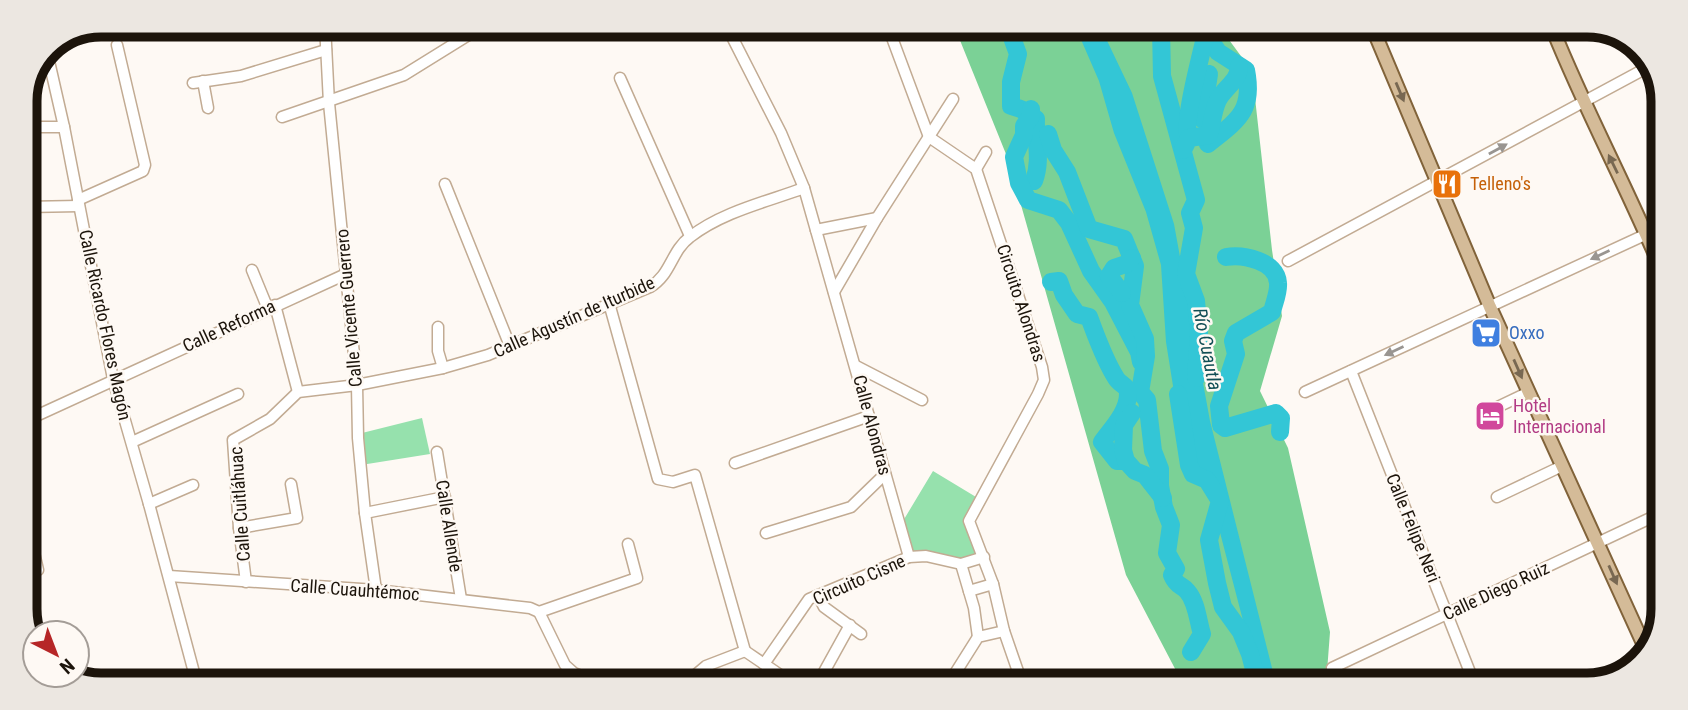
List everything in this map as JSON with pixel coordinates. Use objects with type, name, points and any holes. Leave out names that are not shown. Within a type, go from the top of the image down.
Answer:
[{"type":"main road","points":[[1376,37],[1490,307],[1643,642]]},
{"type":"main road","points":[[1556,37],[1583,102],[1651,245]]},
{"type":"street","name":"Calle Vicente Guerrero","points":[[325,37],[328,103],[357,385],[358,438],[376,590]]},
{"type":"street","points":[[282,117],[404,75],[465,37]]},
{"type":"street","name":"Calle Alondras","points":[[732,37],[781,133],[804,188],[909,557]]},
{"type":"street","points":[[892,37],[929,137],[976,169],[986,152]]},
{"type":"street","points":[[37,206],[79,203],[143,171],[145,164],[117,45]]},
{"type":"street","points":[[208,108],[198,82],[241,76],[326,50]]},
{"type":"street","name":"Calle Ricardo Flores Magón","points":[[49,63],[113,379],[194,673]]},
{"type":"street","points":[[1288,261],[1644,70]]},
{"type":"street","points":[[620,78],[690,236]]},
{"type":"street","points":[[834,292],[877,218],[953,99]]},
{"type":"street","points":[[37,127],[64,127]]},
{"type":"street","name":"Circuito Alondras","points":[[976,169],[1044,380],[969,521],[984,557]]},
{"type":"street","points":[[445,184],[510,346]]},
{"type":"street","name":"Calle Agustín de Iturbide","points":[[357,385],[443,368],[488,355],[660,281],[678,247],[690,236],[721,218],[804,188]]},
{"type":"street","points":[[816,230],[877,218]]},
{"type":"street","points":[[1305,392],[1651,231]]},
{"type":"street","points":[[253,270],[272,307],[298,392],[357,385]]},
{"type":"street","name":"Calle Reforma","points":[[37,415],[346,274]]},
{"type":"street","points":[[609,303],[658,479],[673,482],[695,475],[745,651],[778,673]]},
{"type":"street","points":[[438,327],[438,351],[443,368]]},
{"type":"street","points":[[856,366],[922,400]]},
{"type":"street","name":"Calle Felipe Neri","points":[[1351,371],[1470,673]]},
{"type":"street","name":"Calle Cuitláhuac","points":[[246,582],[233,440],[270,419],[298,392]]},
{"type":"street","points":[[1485,413],[1529,393]]},
{"type":"street","points":[[132,442],[238,394]]},
{"type":"street","points":[[735,463],[869,416]]},
{"type":"street","name":"Calle Allende","points":[[438,452],[461,599]]},
{"type":"street","points":[[1497,497],[1562,466]]},
{"type":"street","points":[[766,533],[851,507],[885,474]]},
{"type":"street","points":[[239,528],[297,518],[291,484]]},
{"type":"street","points":[[149,504],[193,485]]},
{"type":"street","points":[[365,513],[445,497]]},
{"type":"street","name":"Calle Diego Ruiz","points":[[1332,668],[1651,518]]},
{"type":"street","points":[[575,673],[565,665],[539,612],[637,578],[628,544]]},
{"type":"street","name":"Circuito Cisne","points":[[764,664],[809,599],[909,557],[926,556],[961,564],[984,557]]},
{"type":"street","points":[[984,557],[1019,673]]},
{"type":"street","points":[[955,673],[978,637],[961,564]]},
{"type":"street","points":[[37,566],[38,570]]},
{"type":"street","name":"Calle Cuauhtémoc","points":[[169,576],[376,590],[530,608],[539,612]]},
{"type":"street","points":[[969,591],[993,584]]},
{"type":"street","points":[[818,595],[824,607],[861,634]]},
{"type":"street","points":[[824,672],[850,625]]},
{"type":"street","points":[[978,637],[1004,631]]},
{"type":"street","points":[[698,673],[706,666],[745,651]]},
{"type":"green space","points":[[959,37],[1227,37],[1252,71],[1282,316],[1260,391],[1288,448],[1330,632],[1327,673],[1177,673],[1126,575],[1008,159]]},
{"type":"green space","points":[[422,418],[430,454],[361,465],[358,434]]},
{"type":"green space","points":[[933,471],[981,500],[969,521],[984,557],[961,564],[909,557],[900,526]]},
{"type":"water","points":[[1080,37],[1105,37],[1132,93],[1174,224],[1210,421],[1273,673],[1255,673],[1211,498],[1177,411],[1166,342],[1161,265],[1146,212],[1114,133],[1099,81]]},
{"type":"waterway","points":[[1012,37],[1018,54],[1011,82],[1011,106],[1036,119],[1038,158],[1034,181]]},
{"type":"waterway","name":"Río Cuautla","points":[[1161,37],[1162,76],[1196,200],[1190,213],[1194,228],[1186,274],[1196,301],[1199,332],[1196,378]]},
{"type":"waterway","points":[[1189,138],[1190,104],[1205,37]]},
{"type":"waterway","points":[[1208,37],[1218,52],[1246,70],[1248,95],[1235,121],[1208,144]]},
{"type":"waterway","points":[[1183,150],[1189,138],[1209,135],[1218,100],[1234,80],[1239,66]]},
{"type":"waterway","points":[[1202,119],[1209,74]]},
{"type":"waterway","points":[[1031,109],[1031,116],[1024,126],[1024,135],[1014,157],[1019,183],[1028,200],[1059,210],[1069,223],[1091,271],[1113,302],[1139,352],[1141,362]]},
{"type":"waterway","points":[[1048,134],[1053,150],[1067,172],[1089,229],[1124,239],[1135,266],[1130,305],[1145,339],[1146,356],[1140,392],[1147,400],[1153,451],[1160,469],[1164,507],[1171,525],[1167,553],[1176,569],[1172,575],[1174,579],[1193,601],[1202,634],[1191,652]]},
{"type":"waterway","name":"Río Cuautla","points":[[1226,257],[1250,258],[1266,264],[1276,275],[1278,286],[1272,312],[1236,333],[1233,341],[1236,354],[1219,406],[1221,425],[1225,428],[1276,413],[1281,418],[1280,432]]},
{"type":"waterway","points":[[1122,293],[1109,276],[1114,268],[1126,264],[1132,258]]},
{"type":"waterway","points":[[1051,282],[1059,281],[1064,295],[1077,314],[1089,317],[1112,371],[1127,389],[1127,401],[1122,413],[1102,442],[1117,461],[1126,461]]},
{"type":"waterway","points":[[1178,394],[1189,465],[1193,474],[1207,480],[1220,501],[1209,540],[1223,607],[1241,632],[1255,673]]},
{"type":"waterway","points":[[1132,413],[1124,425],[1123,450],[1126,461],[1135,471],[1145,475],[1163,498]]},
{"type":"place","name":"Telleno's","points":[[1447,184]]},
{"type":"place","name":"Oxxo","points":[[1486,333]]},
{"type":"place","name":"Hotel Internacional","points":[[1490,416]]}]
